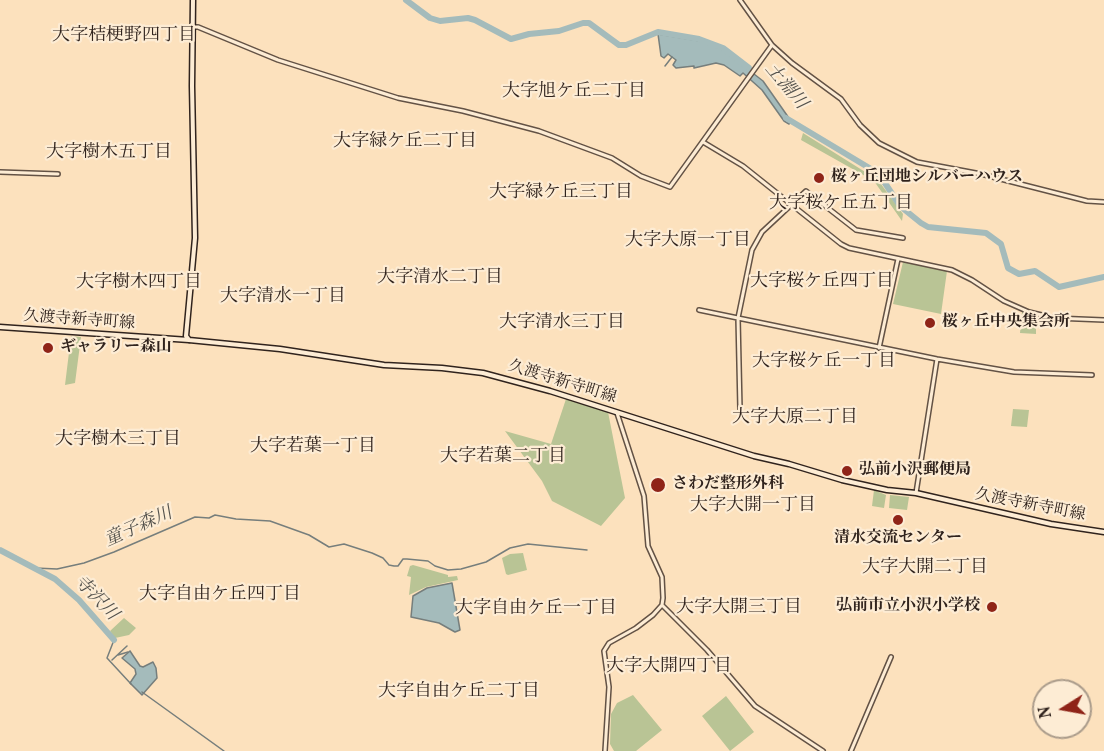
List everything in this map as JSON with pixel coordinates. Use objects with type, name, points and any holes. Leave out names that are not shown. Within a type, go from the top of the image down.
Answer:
[{"type":"main road","points":[[189,340],[186,336],[195,238],[193,0]]},
{"type":"main road","name":"久渡寺新寺町線","points":[[0,327],[189,340],[384,365],[483,373],[616,411],[753,456],[865,485],[916,493],[1051,524],[1104,532]]},
{"type":"street","points":[[740,0],[772,45],[792,63],[841,99],[860,125],[873,138],[917,162],[981,174],[1080,200],[1104,202]]},
{"type":"street","points":[[193,27],[198,27],[278,60],[398,98],[473,113],[539,131],[612,158],[628,169],[667,187],[670,187],[772,45]]},
{"type":"street","points":[[703,142],[743,166],[840,244],[952,270],[972,279],[1004,301],[1029,312],[1054,318],[1104,320]]},
{"type":"street","points":[[0,172],[58,174]]},
{"type":"street","points":[[740,409],[738,318],[754,244],[762,232],[806,191],[856,230],[903,238]]},
{"type":"street","points":[[879,348],[898,258]]},
{"type":"street","points":[[699,310],[937,360],[1014,372],[1092,375]]},
{"type":"street","points":[[916,493],[937,360]]},
{"type":"street","points":[[605,751],[609,687],[603,651],[609,643],[644,623],[662,605],[664,586],[648,546],[644,496],[616,411]]},
{"type":"street","points":[[662,605],[707,650],[755,706],[823,751]]},
{"type":"street","points":[[851,751],[891,657]]},
{"type":"green space","points":[[803,133],[878,180],[903,214],[902,221],[874,181],[801,140]]},
{"type":"green space","points":[[903,262],[947,271],[941,314],[893,304]]},
{"type":"green space","points":[[1022,312],[1036,317],[1036,334],[1020,333]]},
{"type":"green space","points":[[71,336],[81,337],[75,383],[65,385]]},
{"type":"green space","points":[[566,399],[608,412],[625,498],[601,526],[552,501],[542,481],[505,431],[551,444]]},
{"type":"green space","points":[[1013,409],[1029,410],[1027,427],[1011,426]]},
{"type":"green space","points":[[874,490],[886,495],[884,508],[872,506]]},
{"type":"green space","points":[[890,495],[909,497],[907,510],[889,508]]},
{"type":"green space","points":[[523,553],[527,570],[506,574],[502,558],[510,554]]},
{"type":"green space","points":[[410,566],[448,575],[448,577],[457,576],[458,580],[426,587],[409,595],[411,577],[407,576]]},
{"type":"green space","points":[[124,618],[136,628],[129,635],[115,638],[110,631]]},
{"type":"green space","points":[[633,695],[662,730],[636,751],[614,751],[610,744],[611,714],[617,703]]},
{"type":"green space","points":[[726,696],[754,732],[730,751],[702,716]]},
{"type":"water","points":[[658,34],[706,42],[724,50],[763,81],[791,121],[789,124],[784,121],[762,90],[743,73],[740,76],[724,65],[716,63],[694,68],[694,66],[676,68],[673,65],[676,60],[668,54],[664,58],[661,56]]},
{"type":"water","points":[[452,583],[460,630],[455,632],[439,623],[411,617],[413,596],[427,588]]},
{"type":"water","points":[[130,651],[140,666],[143,667],[153,662],[156,668],[157,678],[142,695],[130,683],[136,674],[135,669],[122,658]]},
{"type":"waterway","name":"土淵川","points":[[406,0],[430,18],[440,21],[468,18],[511,39],[529,34],[559,31],[583,23],[589,23],[619,45],[626,45],[658,32],[699,39],[723,48],[751,72]]},
{"type":"waterway","points":[[665,66],[672,57]]},
{"type":"waterway","name":"土淵川","points":[[786,118],[871,169],[881,177],[900,206],[921,223],[928,227],[986,233],[1001,244],[1008,268],[1019,274],[1035,271],[1059,287],[1104,277]]},
{"type":"waterway","name":"童子森川","points":[[35,568],[57,569],[84,563],[195,517],[209,518],[215,515],[270,521],[309,535],[329,547],[344,544],[372,553],[394,566],[398,566],[403,559],[407,559],[428,561],[448,570],[461,569],[486,562],[510,548],[528,544],[587,550]]},
{"type":"waterway","name":"寺沢川","points":[[0,550],[55,579],[79,600],[114,640]]},
{"type":"waterway","name":"寺沢川","points":[[114,640],[107,658],[131,684]]},
{"type":"waterway","points":[[112,660],[127,646]]},
{"type":"waterway","points":[[118,655],[128,652]]},
{"type":"waterway","name":"寺沢川","points":[[142,692],[224,751]]},
{"type":"place","name":"桜ヶ丘団地シルバーハウス","points":[[819,178]]},
{"type":"place","name":"桜ヶ丘中央集会所","points":[[930,323]]},
{"type":"place","name":"ギャラリー森山","points":[[48,348]]},
{"type":"place","name":"弘前小沢郵便局","points":[[847,471]]},
{"type":"place","name":"さわだ整形外科","points":[[658,485]]},
{"type":"place","name":"清水交流センター","points":[[898,520]]},
{"type":"place","name":"弘前市立小沢小学校","points":[[992,607]]},
{"type":"district","name":"大字桔梗野四丁目","points":[[124,37]]},
{"type":"district","name":"大字旭ケ丘二丁目","points":[[574,93]]},
{"type":"district","name":"大字緑ケ丘二丁目","points":[[405,143]]},
{"type":"district","name":"大字樹木五丁目","points":[[109,154]]},
{"type":"district","name":"大字緑ケ丘三丁目","points":[[561,194]]},
{"type":"district","name":"大字桜ケ丘五丁目","points":[[841,205]]},
{"type":"district","name":"大字大原一丁目","points":[[688,242]]},
{"type":"district","name":"大字清水二丁目","points":[[440,279]]},
{"type":"district","name":"大字桜ケ丘四丁目","points":[[822,283]]},
{"type":"district","name":"大字樹木四丁目","points":[[139,284]]},
{"type":"district","name":"大字清水一丁目","points":[[283,298]]},
{"type":"district","name":"大字清水三丁目","points":[[562,324]]},
{"type":"district","name":"大字桜ケ丘一丁目","points":[[824,363]]},
{"type":"district","name":"大字大原二丁目","points":[[795,419]]},
{"type":"district","name":"大字樹木三丁目","points":[[118,441]]},
{"type":"district","name":"大字若葉一丁目","points":[[313,448]]},
{"type":"district","name":"大字若葉二丁目","points":[[503,458]]},
{"type":"district","name":"大字大開一丁目","points":[[753,507]]},
{"type":"district","name":"大字大開二丁目","points":[[925,569]]},
{"type":"district","name":"大字自由ケ丘四丁目","points":[[220,596]]},
{"type":"district","name":"大字大開三丁目","points":[[739,609]]},
{"type":"district","name":"大字自由ケ丘一丁目","points":[[536,610]]},
{"type":"district","name":"大字大開四丁目","points":[[669,668]]},
{"type":"district","name":"大字自由ケ丘二丁目","points":[[459,693]]}]
